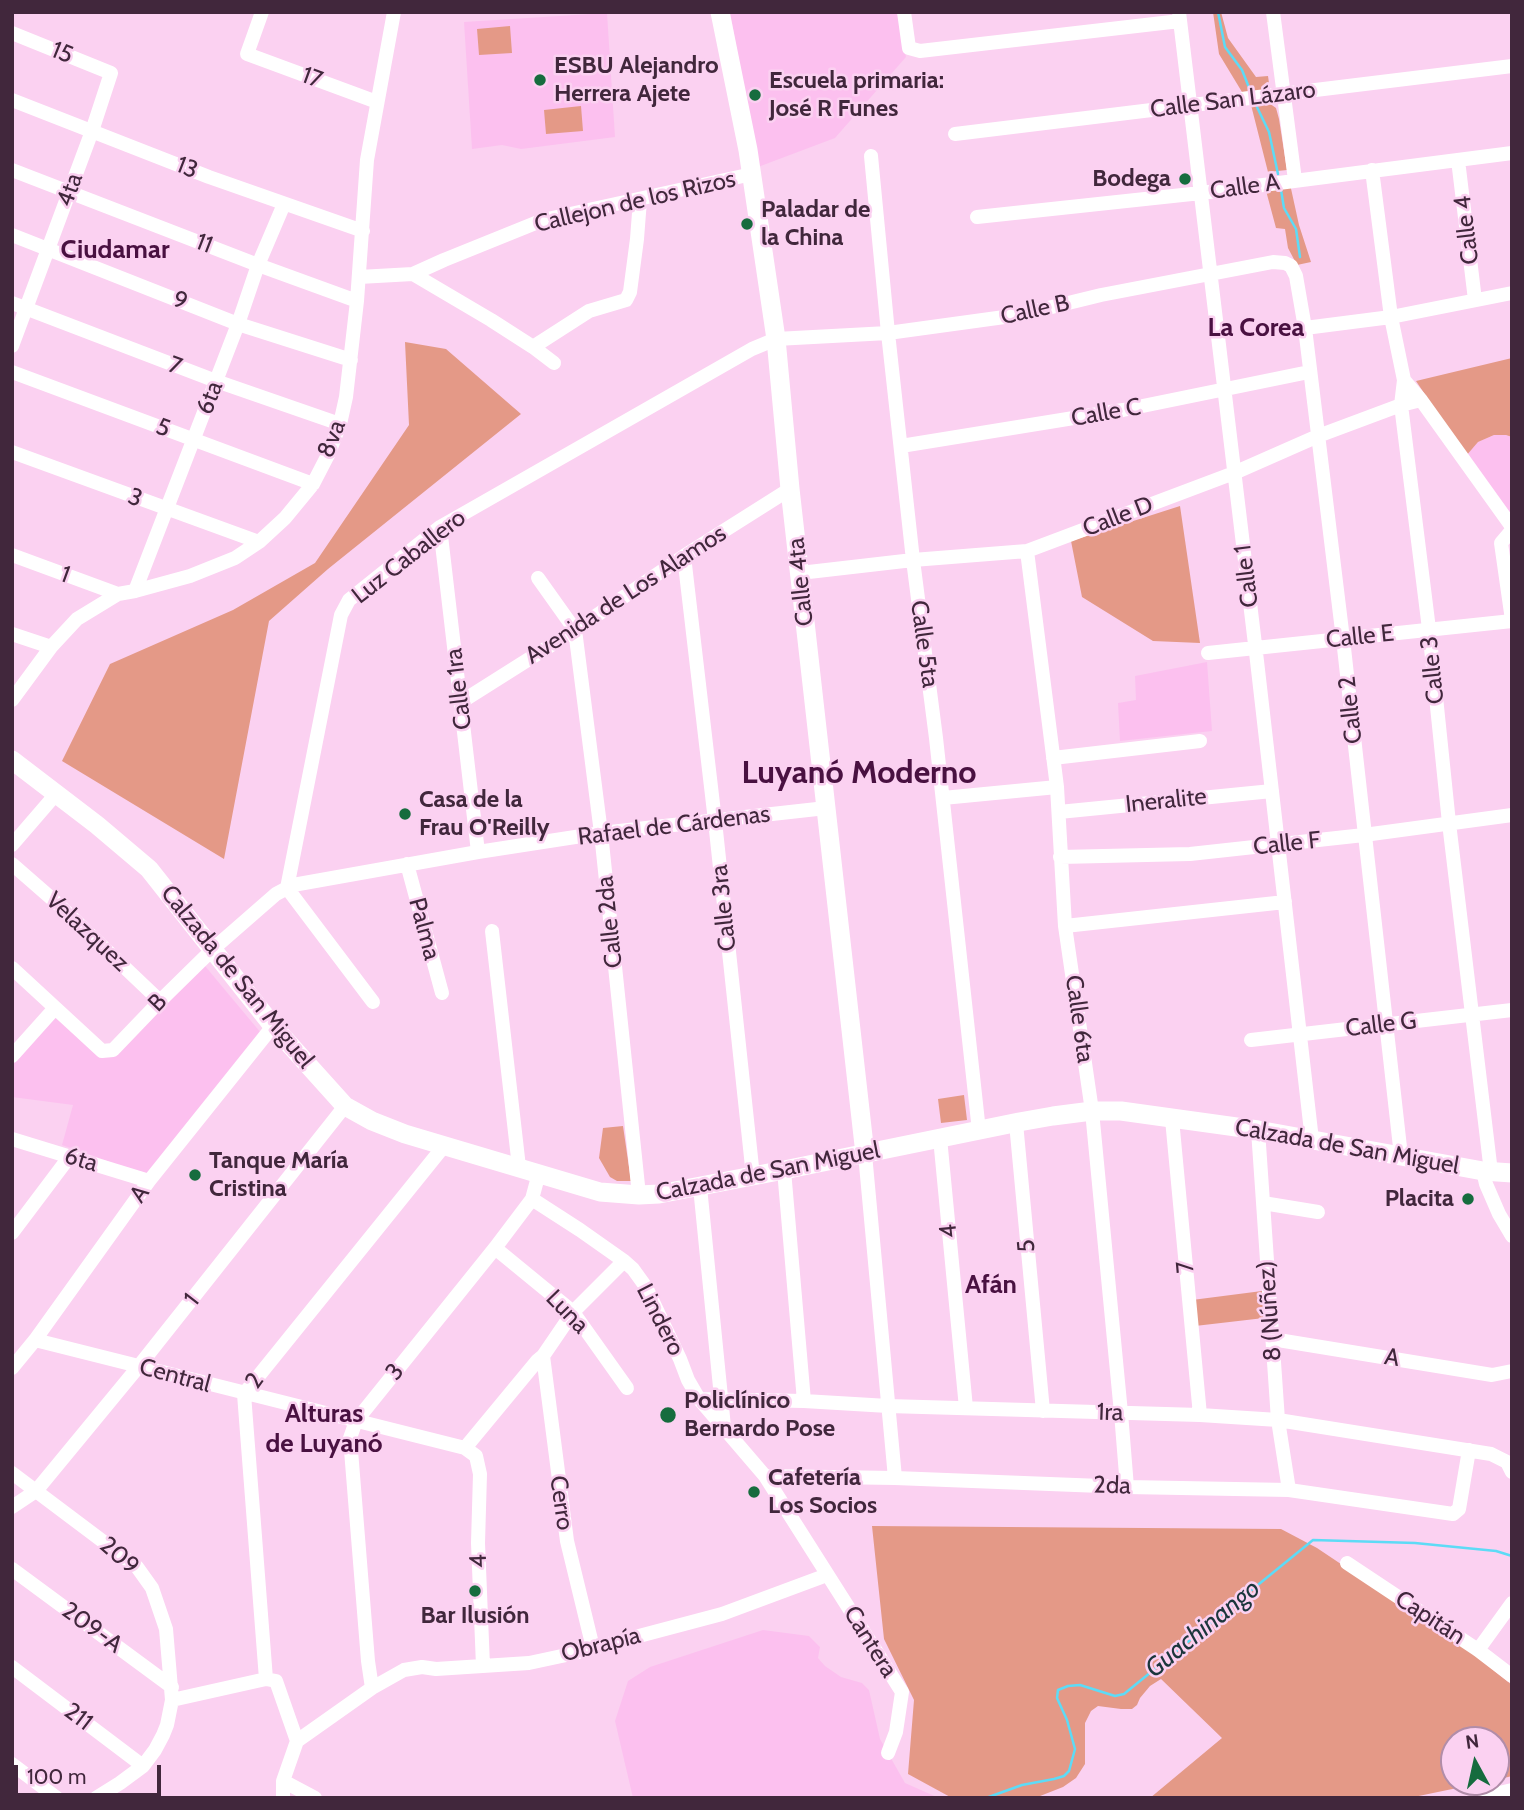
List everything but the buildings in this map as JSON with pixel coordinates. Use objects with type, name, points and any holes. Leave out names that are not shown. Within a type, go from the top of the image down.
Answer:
[{"type":"main road","name":"Calle 4ta","points":[[720,12],[752,174],[776,339],[790,489],[865,1154]]},
{"type":"main road","name":"Calzada de San Miguel","points":[[12,760],[149,869],[273,1026],[345,1106],[405,1134],[600,1192],[660,1194],[979,1130],[1092,1111],[1121,1111],[1258,1130],[1487,1171],[1512,1173]]},
{"type":"street","name":"17","points":[[262,12],[247,54],[377,102]]},
{"type":"street","name":"8va","points":[[12,700],[51,647],[77,619],[118,594],[190,576],[235,558],[259,542],[285,518],[313,484],[340,424],[351,360],[367,160],[394,12]]},
{"type":"street","points":[[904,12],[909,48],[920,51],[1180,16]]},
{"type":"street","points":[[1273,12],[1295,180]]},
{"type":"street","name":"Calle 1","points":[[1180,16],[1312,1140]]},
{"type":"street","name":"15","points":[[12,33],[111,73]]},
{"type":"street","name":"Calle San Lázaro","points":[[955,134],[1512,66]]},
{"type":"street","name":"4ta","points":[[12,345],[111,73]]},
{"type":"street","name":"13","points":[[12,100],[209,177],[363,231]]},
{"type":"street","name":"Calle A","points":[[977,217],[1512,153]]},
{"type":"street","name":"Calle 5ta","points":[[871,156],[912,560],[943,798],[979,1130]]},
{"type":"street","name":"Calle 4","points":[[1458,160],[1475,300]]},
{"type":"street","name":"11","points":[[12,170],[357,301]]},
{"type":"street","name":"Calle 3","points":[[1372,170],[1391,317],[1404,380],[1401,405],[1473,1014],[1486,1184],[1512,1236]]},
{"type":"street","name":"Callejon de los Rizos","points":[[359,277],[414,274],[543,220],[752,174]]},
{"type":"street","points":[[533,347],[589,311],[626,300],[635,252],[640,200]]},
{"type":"street","name":"6ta","points":[[135,591],[238,324],[258,265],[284,204]]},
{"type":"street","name":"9","points":[[12,235],[238,324],[351,360]]},
{"type":"street","name":"Calle B","points":[[776,339],[888,332],[1019,315],[1101,295],[1273,262],[1285,262],[1291,266]]},
{"type":"street","name":"Calle 2","points":[[1291,266],[1296,276],[1305,328],[1401,1156]]},
{"type":"street","points":[[414,274],[491,320],[554,363]]},
{"type":"street","points":[[1305,328],[1391,317],[1512,293]]},
{"type":"street","name":"7","points":[[12,303],[216,381],[340,424]]},
{"type":"street","name":"Luz Caballero","points":[[287,888],[341,615],[349,600],[440,527],[752,349],[776,339]]},
{"type":"street","name":"5","points":[[12,372],[313,484]]},
{"type":"street","name":"Calle C","points":[[901,446],[1110,412],[1309,372]]},
{"type":"street","points":[[1404,380],[1512,529],[1501,544],[1512,621]]},
{"type":"street","name":"Calle D","points":[[800,573],[912,560],[1027,551],[1234,473],[1318,436],[1421,400]]},
{"type":"street","name":"3","points":[[12,452],[259,542]]},
{"type":"street","name":"Avenida de Los Alamos","points":[[461,702],[790,489]]},
{"type":"street","name":"Calle 1ra","points":[[440,527],[478,852]]},
{"type":"street","name":"Calle 6ta","points":[[1027,551],[1057,787],[1065,926],[1092,1111],[1127,1487]]},
{"type":"street","name":"1","points":[[12,555],[118,594]]},
{"type":"street","name":"Calle 3ra","points":[[684,556],[753,1176]]},
{"type":"street","name":"Calle 2da","points":[[538,578],[575,630],[601,833],[639,1195]]},
{"type":"street","name":"Calle E","points":[[1208,653],[1512,621]]},
{"type":"street","points":[[12,634],[51,647]]},
{"type":"street","points":[[1053,758],[1200,741]]},
{"type":"street","points":[[943,798],[1057,787]]},
{"type":"street","name":"Ineralite","points":[[1059,812],[1272,790]]},
{"type":"street","points":[[12,845],[57,794]]},
{"type":"street","name":"Rafael de Cárdenas","points":[[213,949],[276,894],[293,885],[601,833],[826,808]]},
{"type":"street","name":"Calle F","points":[[1060,857],[1191,854],[1512,815]]},
{"type":"street","name":"Velazquez","points":[[12,864],[160,1001]]},
{"type":"street","name":"Palma","points":[[407,864],[442,993]]},
{"type":"street","points":[[287,888],[373,1002]]},
{"type":"street","points":[[1065,926],[1285,902]]},
{"type":"street","points":[[492,931],[519,1167]]},
{"type":"street","name":"B","points":[[55,1008],[102,1051],[113,1050],[213,949]]},
{"type":"street","points":[[12,968],[55,1008],[12,1056]]},
{"type":"street","name":"Calle G","points":[[1251,1040],[1512,1010]]},
{"type":"street","name":"A","points":[[12,1368],[149,1181],[273,1026]]},
{"type":"street","name":"1","points":[[12,1507],[36,1491],[345,1106]]},
{"type":"street","name":"7","points":[[1172,1119],[1200,1415]]},
{"type":"street","name":"5","points":[[1016,1123],[1042,1411]]},
{"type":"street","name":"8 (Núñez)","points":[[1258,1130],[1278,1420],[1289,1490]]},
{"type":"street","name":"4","points":[[940,1138],[966,1408]]},
{"type":"street","name":"6ta","points":[[12,1139],[149,1181]]},
{"type":"street","name":"2","points":[[297,1741],[271,1680],[244,1394],[444,1146]]},
{"type":"street","points":[[865,1154],[895,1478]]},
{"type":"street","points":[[12,1233],[70,1156]]},
{"type":"street","points":[[784,1170],[804,1401]]},
{"type":"street","name":"3","points":[[356,1421],[532,1199],[539,1173]]},
{"type":"street","points":[[700,1187],[724,1427]]},
{"type":"street","name":"Lindero","points":[[532,1199],[633,1269],[646,1287],[699,1399],[765,1476],[827,1575]]},
{"type":"street","points":[[1263,1203],[1318,1212]]},
{"type":"street","name":"Luna","points":[[495,1248],[573,1312],[627,1388]]},
{"type":"street","points":[[471,1452],[573,1312],[624,1261]]},
{"type":"street","name":"A","points":[[1272,1339],[1492,1375],[1512,1371]]},
{"type":"street","name":"Central","points":[[35,1340],[471,1452]]},
{"type":"street","name":"Cerro","points":[[543,1356],[566,1541],[593,1648]]},
{"type":"street","name":"1ra","points":[[699,1399],[1200,1415],[1278,1420],[1491,1454],[1507,1462],[1512,1472]]},
{"type":"street","points":[[356,1421],[350,1438],[372,1688]]},
{"type":"street","name":"2da","points":[[765,1476],[1289,1490],[1453,1514],[1460,1509],[1469,1450]]},
{"type":"street","name":"4","points":[[471,1452],[480,1474],[478,1544],[483,1666]]},
{"type":"street","points":[[12,1473],[36,1491]]},
{"type":"street","name":"209","points":[[36,1491],[138,1567],[152,1588],[166,1629],[172,1693]]},
{"type":"street","name":"Capitán","points":[[1347,1563],[1478,1650],[1512,1676]]},
{"type":"street","name":"209-A","points":[[12,1569],[172,1693]]},
{"type":"street","name":"Obrapía","points":[[297,1741],[372,1688],[404,1670],[529,1663],[722,1614],[827,1575]]},
{"type":"street","name":"Cantera","points":[[827,1575],[902,1692],[896,1732],[888,1753]]},
{"type":"street","points":[[1478,1650],[1512,1603]]},
{"type":"street","name":"211","points":[[12,1667],[143,1766]]},
{"type":"street","points":[[96,1798],[143,1766],[155,1750],[167,1725],[172,1693],[271,1680]]},
{"type":"street","points":[[283,1798],[282,1781],[297,1741]]},
{"type":"street","points":[[12,1764],[57,1798]]},
{"type":"street","points":[[282,1781],[315,1798]]},
{"type":"street","points":[[1478,1798],[1512,1790]]},
{"type":"shaded area","points":[[730,12],[897,12],[906,57],[835,138],[758,167]]},
{"type":"shaded area","points":[[1213,12],[1221,12],[1228,38],[1256,77],[1268,76],[1270,90],[1242,92],[1219,54]]},
{"type":"shaded area","name":"ESBU Alejandro Herrera Ajete","points":[[607,13],[615,137],[521,149],[502,145],[472,149],[464,22]]},
{"type":"shaded area","points":[[510,26],[512,53],[479,55],[477,29]]},
{"type":"shaded area","points":[[1250,101],[1266,101],[1276,108],[1287,170],[1268,172]]},
{"type":"shaded area","points":[[581,106],[583,131],[546,134],[544,110]]},
{"type":"shaded area","points":[[1290,184],[1311,262],[1297,265],[1288,248],[1285,229],[1276,228],[1265,187]]},
{"type":"shaded area","points":[[405,342],[446,349],[521,414],[328,569],[269,621],[224,859],[62,761],[110,664],[233,610],[315,563],[409,425]]},
{"type":"shaded area","points":[[1512,358],[1512,437],[1494,435],[1478,442],[1466,456],[1416,381]]},
{"type":"shaded area","points":[[1494,435],[1512,437],[1512,527],[1463,459],[1478,442]]},
{"type":"shaded area","points":[[1180,506],[1200,643],[1153,641],[1082,597],[1071,541]]},
{"type":"shaded area","points":[[1207,662],[1212,731],[1120,741],[1118,703],[1136,700],[1135,676]]},
{"type":"shaded area","points":[[200,960],[261,1033],[147,1175],[62,1145],[73,1105],[12,1097],[12,1053],[50,1013],[100,1057]]},
{"type":"shaded area","points":[[964,1095],[967,1120],[941,1123],[938,1099]]},
{"type":"shaded area","points":[[623,1126],[631,1181],[617,1181],[610,1177],[599,1158],[603,1128]]},
{"type":"shaded area","points":[[1262,1291],[1264,1318],[1195,1326],[1192,1300]]},
{"type":"shaded area","points":[[872,1526],[1281,1529],[1317,1548],[1462,1645],[1512,1685],[1512,1776],[1510,1726],[1440,1726],[1440,1792],[1409,1798],[1150,1798],[1222,1738],[1161,1679],[1150,1686],[1132,1709],[1098,1706],[1091,1711],[1085,1723],[1085,1764],[1076,1778],[1063,1787],[1035,1798],[952,1798],[908,1774],[914,1700],[884,1639]]},
{"type":"shaded area","points":[[763,1630],[809,1636],[820,1647],[818,1658],[825,1666],[841,1677],[862,1683],[869,1690],[880,1739],[905,1783],[939,1798],[633,1798],[615,1721],[628,1681],[650,1667]]},
{"type":"waterway","points":[[1218,12],[1225,47],[1242,70],[1250,90]]},
{"type":"waterway","points":[[1256,105],[1269,132],[1278,174]]},
{"type":"waterway","points":[[1281,190],[1284,208],[1296,229],[1300,257]]},
{"type":"waterway","name":"Guachinango","points":[[986,1798],[1022,1785],[1064,1776],[1069,1771],[1075,1749],[1067,1720],[1057,1698],[1058,1690],[1080,1685],[1115,1696],[1124,1694],[1313,1540],[1415,1543],[1496,1551],[1512,1556]]},
{"type":"place","name":"ESBU Alejandro Herrera Ajete","points":[[540,80]]},
{"type":"place","name":"Escuela primaria: José R Funes","points":[[755,95]]},
{"type":"place","name":"Bodega","points":[[1185,179]]},
{"type":"place","name":"Paladar de la China","points":[[747,224]]},
{"type":"place","name":"Casa de la Frau O'Reilly","points":[[405,814]]},
{"type":"place","name":"Tanque María Cristina","points":[[195,1175]]},
{"type":"place","name":"Placita","points":[[1468,1199]]},
{"type":"place","name":"Policlínico Bernardo Pose","points":[[668,1415]]},
{"type":"place","name":"Cafetería Los Socios","points":[[754,1492]]},
{"type":"place","name":"Bar Ilusión","points":[[475,1591]]},
{"type":"district","name":"Ciudamar","points":[[115,250]]},
{"type":"district","name":"La Corea","points":[[1256,328]]},
{"type":"district","name":"Luyanó Moderno","points":[[859,774]]},
{"type":"district","name":"Afán","points":[[991,1285]]},
{"type":"district","name":"Alturas de Luyanó","points":[[324,1429]]}]
